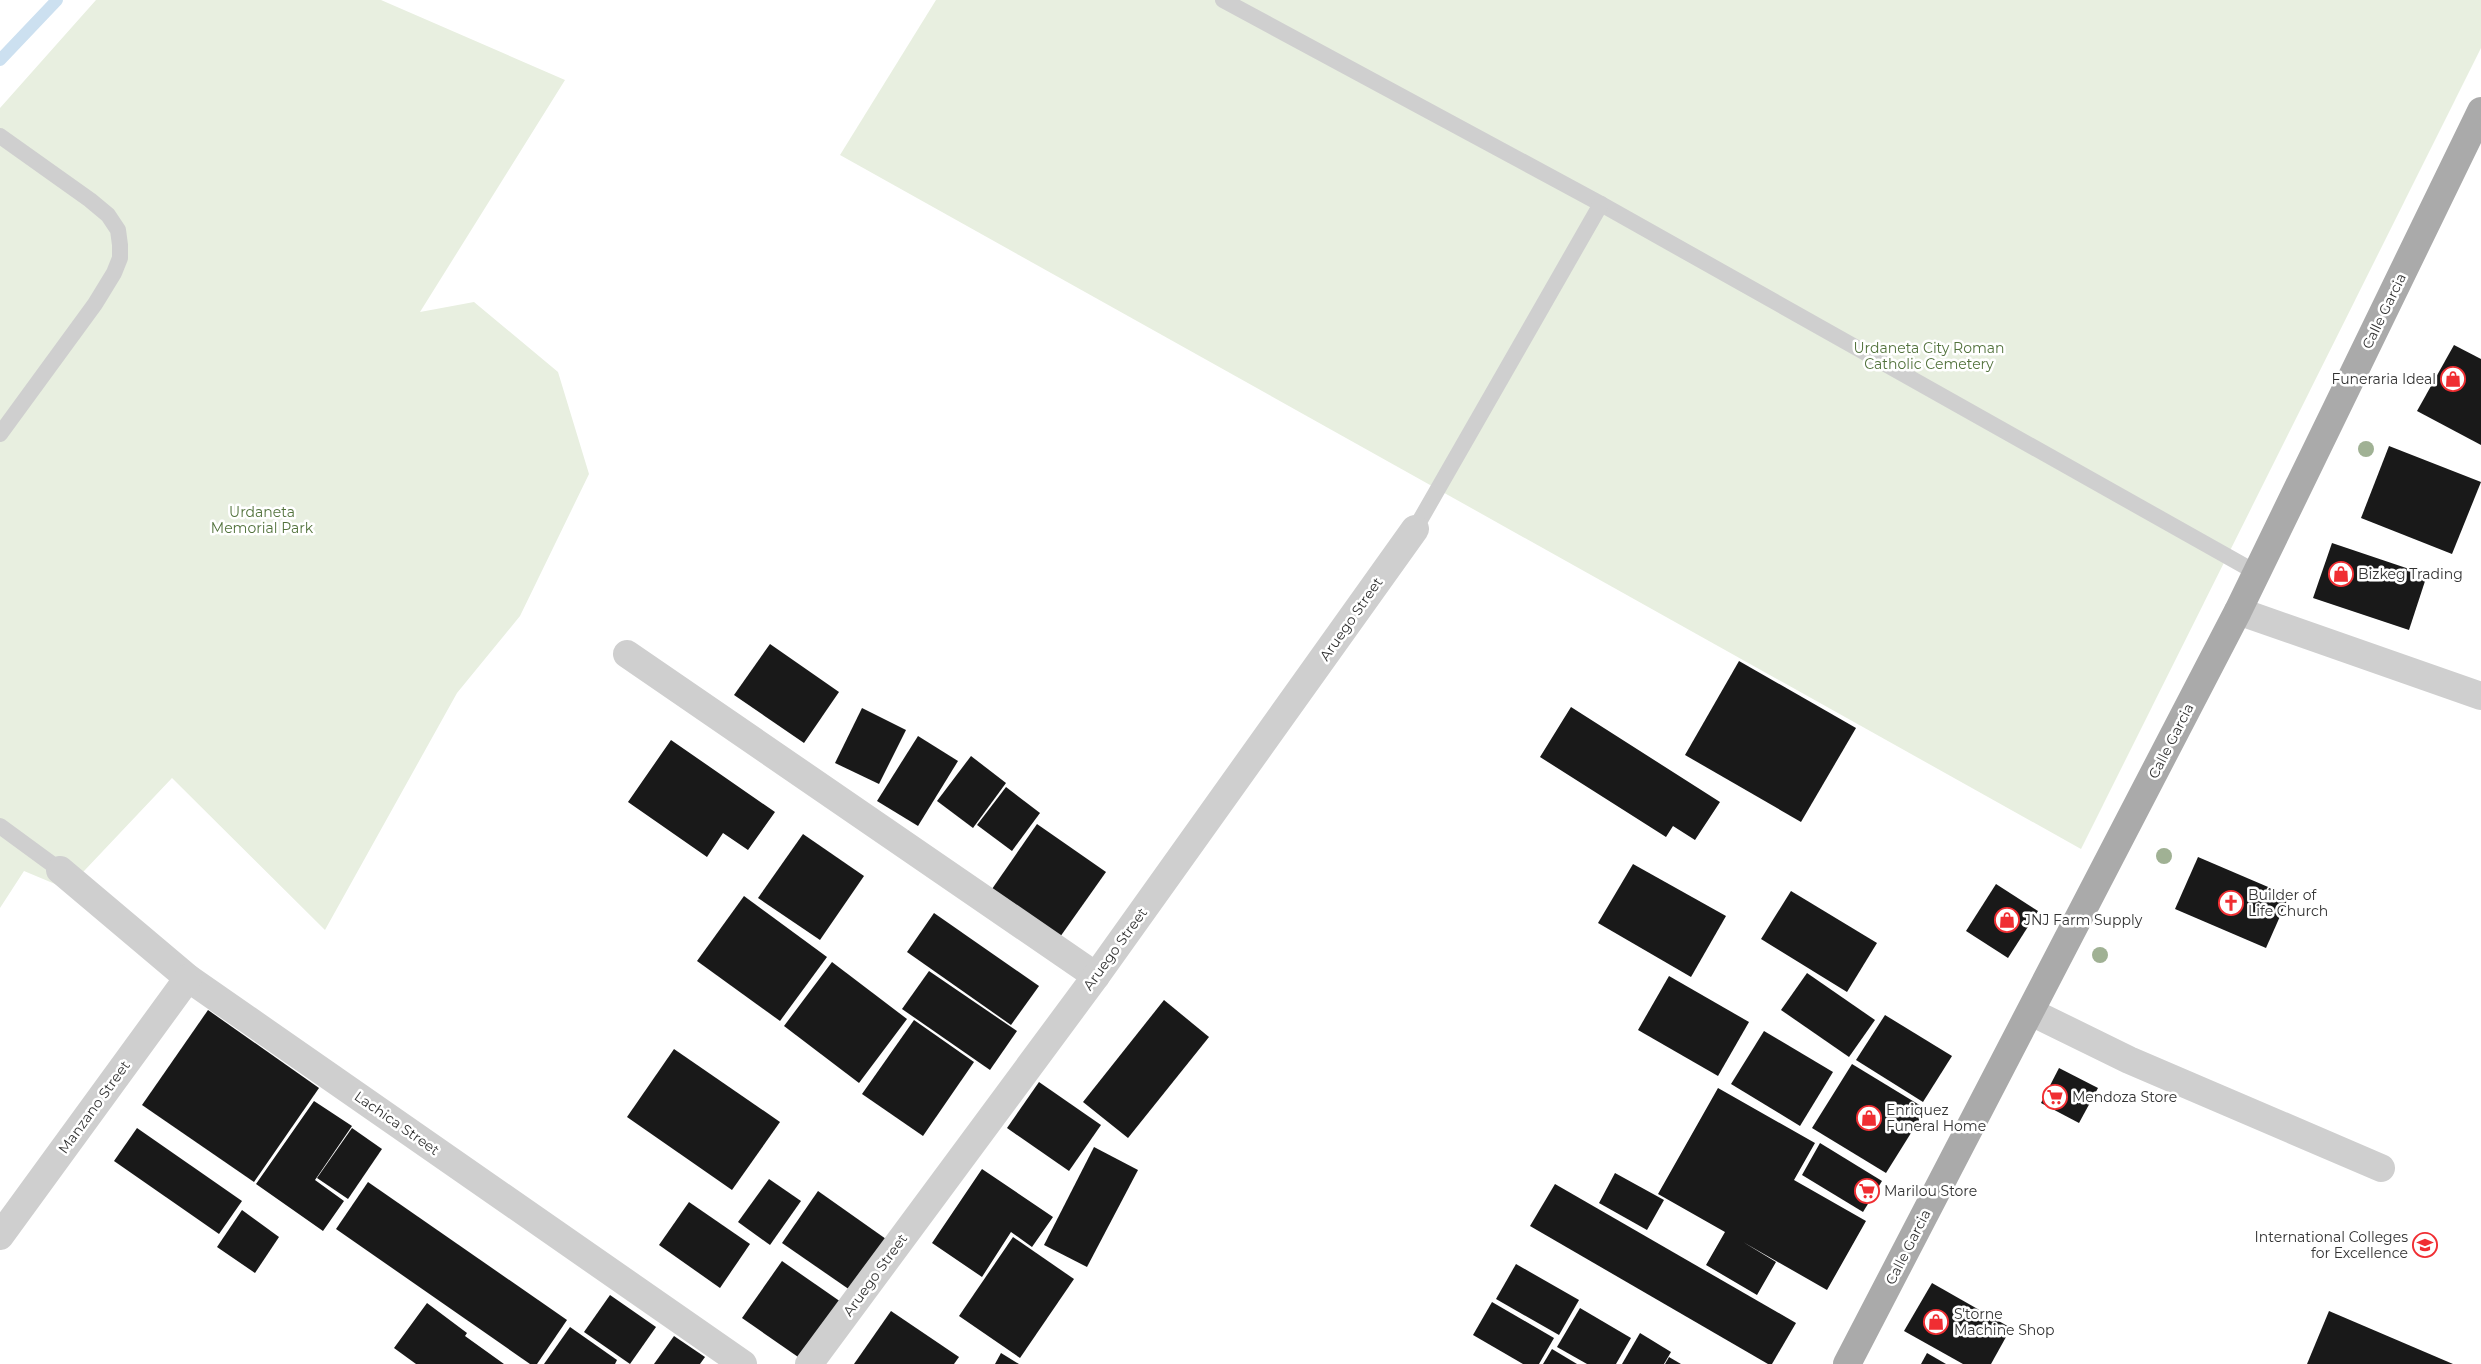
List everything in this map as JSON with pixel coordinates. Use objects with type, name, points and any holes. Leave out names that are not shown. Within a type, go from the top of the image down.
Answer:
[{"type":"main road","name":"Calle Garcia","points":[[1847,1364],[2238,611],[2481,111]]},
{"type":"street","name":"Aruego Street","points":[[809,1364],[1096,976],[1415,529]]},
{"type":"street","points":[[2238,611],[2481,696]]},
{"type":"street","points":[[626,654],[1096,976]]},
{"type":"street","name":"Lachica Street","points":[[60,870],[188,978],[743,1364]]},
{"type":"street","name":"Manzano Street","points":[[0,1236],[188,978]]},
{"type":"street","points":[[2031,1012],[2129,1060],[2382,1168]]},
{"type":"lane","points":[[1223,0],[1601,204],[2257,572]]},
{"type":"lane","points":[[0,136],[108,215],[118,230],[120,245],[120,258],[114,274],[95,304],[0,434]]},
{"type":"lane","points":[[1415,529],[1601,204]]},
{"type":"lane","points":[[0,826],[60,870]]},
{"type":"green space","name":"Urdaneta Memorial Park","points":[[96,0],[381,0],[565,80],[420,312],[474,302],[558,372],[589,474],[520,616],[457,693],[325,930],[172,778],[67,889],[24,871],[0,908],[0,108]]},
{"type":"green space","name":"Urdaneta City Roman Catholic Cemetery","points":[[936,0],[2481,0],[2481,48],[2081,849],[840,155]]},
{"type":"building","points":[[2454,345],[2481,359],[2481,445],[2417,411]]},
{"type":"building","points":[[2389,446],[2481,482],[2452,554],[2361,518]]},
{"type":"building","points":[[2332,543],[2427,575],[2409,630],[2313,598]]},
{"type":"building","points":[[770,644],[839,692],[804,743],[734,695]]},
{"type":"building","points":[[1739,661],[1856,728],[1801,822],[1685,755]]},
{"type":"building","points":[[1571,707],[1720,802],[1695,840],[1673,826],[1666,837],[1540,757]]},
{"type":"building","points":[[862,708],[906,730],[879,784],[835,763]]},
{"type":"building","points":[[918,736],[958,761],[918,826],[877,801]]},
{"type":"building","points":[[671,740],[775,812],[748,850],[723,833],[707,857],[628,802]]},
{"type":"building","points":[[971,756],[1006,783],[973,828],[937,801]]},
{"type":"building","points":[[1006,787],[1040,813],[1012,851],[977,825]]},
{"type":"building","points":[[1037,824],[1106,872],[1060,937],[992,889]]},
{"type":"building","points":[[803,834],[864,876],[820,940],[758,898]]},
{"type":"building","name":"Builder of Life Church","points":[[2198,857],[2289,896],[2266,948],[2175,909]]},
{"type":"building","points":[[1633,864],[1726,916],[1691,977],[1598,923]]},
{"type":"building","points":[[1996,884],[2038,911],[2008,958],[1966,931]]},
{"type":"building","points":[[1791,891],[1877,943],[1847,992],[1761,939]]},
{"type":"building","points":[[744,896],[827,957],[780,1021],[697,961]]},
{"type":"building","points":[[934,913],[1039,986],[1011,1025],[907,952]]},
{"type":"building","points":[[832,962],[907,1019],[859,1083],[784,1026]]},
{"type":"building","points":[[929,971],[1017,1031],[990,1070],[902,1009]]},
{"type":"building","points":[[1807,973],[1875,1020],[1849,1057],[1781,1010]]},
{"type":"building","points":[[1669,976],[1749,1022],[1718,1076],[1638,1030]]},
{"type":"building","points":[[1164,1000],[1209,1037],[1128,1138],[1083,1102]]},
{"type":"building","points":[[208,1010],[319,1088],[254,1182],[142,1105]]},
{"type":"building","points":[[1885,1015],[1952,1056],[1923,1102],[1856,1060]]},
{"type":"building","points":[[914,1020],[974,1062],[923,1136],[862,1094]]},
{"type":"building","points":[[1764,1031],[1833,1072],[1800,1126],[1731,1084]]},
{"type":"building","points":[[674,1049],[780,1122],[732,1190],[627,1117]]},
{"type":"building","name":"Enriquez Funeral Home","points":[[1852,1064],[1926,1109],[1886,1173],[1812,1128]]},
{"type":"building","points":[[2059,1068],[2098,1088],[2079,1123],[2041,1103]]},
{"type":"building","points":[[1039,1082],[1101,1125],[1069,1171],[1007,1128]]},
{"type":"building","points":[[1718,1088],[1815,1143],[1794,1180],[1866,1221],[1827,1290],[1743,1242],[1776,1262],[1757,1295],[1706,1265],[1725,1232],[1658,1194]]},
{"type":"building","points":[[314,1101],[352,1126],[315,1180],[344,1201],[323,1231],[256,1184]]},
{"type":"building","points":[[137,1128],[242,1201],[219,1234],[114,1161]]},
{"type":"building","points":[[352,1128],[382,1149],[348,1199],[317,1178]]},
{"type":"building","points":[[1820,1143],[1882,1181],[1863,1212],[1802,1175]]},
{"type":"building","points":[[1094,1147],[1138,1170],[1087,1267],[1044,1245]]},
{"type":"building","points":[[982,1169],[1053,1217],[1032,1247],[1011,1232],[982,1277],[932,1243]]},
{"type":"building","points":[[1615,1173],[1664,1200],[1647,1230],[1599,1203]]},
{"type":"building","points":[[769,1179],[801,1201],[770,1245],[738,1222]]},
{"type":"building","points":[[368,1182],[567,1320],[537,1364],[530,1364],[336,1229]]},
{"type":"building","points":[[1555,1184],[1796,1323],[1772,1364],[1768,1364],[1530,1226]]},
{"type":"building","points":[[818,1191],[886,1239],[850,1290],[782,1243]]},
{"type":"building","points":[[689,1202],[750,1244],[720,1288],[659,1245]]},
{"type":"building","points":[[242,1210],[279,1237],[255,1273],[217,1247]]},
{"type":"building","points":[[1013,1237],[1074,1279],[1020,1358],[959,1316]]},
{"type":"building","points":[[782,1261],[841,1302],[801,1359],[742,1318]]},
{"type":"building","points":[[1516,1264],[1579,1300],[1559,1335],[1496,1299]]},
{"type":"building","points":[[1932,1283],[2011,1328],[1991,1364],[1963,1364],[1904,1331]]},
{"type":"building","points":[[610,1295],[656,1327],[630,1364],[584,1332]]},
{"type":"building","points":[[1492,1302],[1554,1338],[1539,1364],[1523,1364],[1473,1335]]},
{"type":"building","points":[[427,1303],[467,1333],[465,1336],[504,1364],[416,1364],[394,1348]]},
{"type":"building","points":[[1580,1308],[1631,1338],[1616,1364],[1587,1364],[1557,1347]]},
{"type":"building","points":[[891,1311],[959,1357],[954,1364],[854,1364]]},
{"type":"building","points":[[2329,1311],[2453,1364],[2307,1364]]},
{"type":"building","points":[[570,1327],[617,1360],[615,1364],[544,1364]]},
{"type":"building","points":[[1640,1333],[1671,1352],[1664,1364],[1622,1364]]},
{"type":"building","points":[[674,1336],[705,1357],[700,1364],[654,1364]]},
{"type":"building","points":[[1552,1349],[1577,1364],[1543,1364]]},
{"type":"building","points":[[1001,1353],[1019,1364],[995,1364]]},
{"type":"building","points":[[1927,1353],[1946,1364],[1921,1364]]},
{"type":"building","points":[[1669,1357],[1681,1364],[1665,1364]]},
{"type":"waterway","points":[[0,60],[57,0]]},
{"type":"place","name":"Funeraria Ideal","points":[[2453,379]]},
{"type":"place","name":"Bizkeg Trading","points":[[2341,574]]},
{"type":"place","name":"Builder of Life Church","points":[[2231,903]]},
{"type":"place","name":"JNJ Farm Supply","points":[[2007,920]]},
{"type":"place","name":"Mendoza Store","points":[[2055,1097]]},
{"type":"place","name":"Enriquez Funeral Home","points":[[1869,1118]]},
{"type":"place","name":"Marilou Store","points":[[1867,1191]]},
{"type":"place","name":"International Colleges for Excellence","points":[[2425,1245]]},
{"type":"place","name":"S'torne Machine Shop","points":[[1936,1322]]}]
